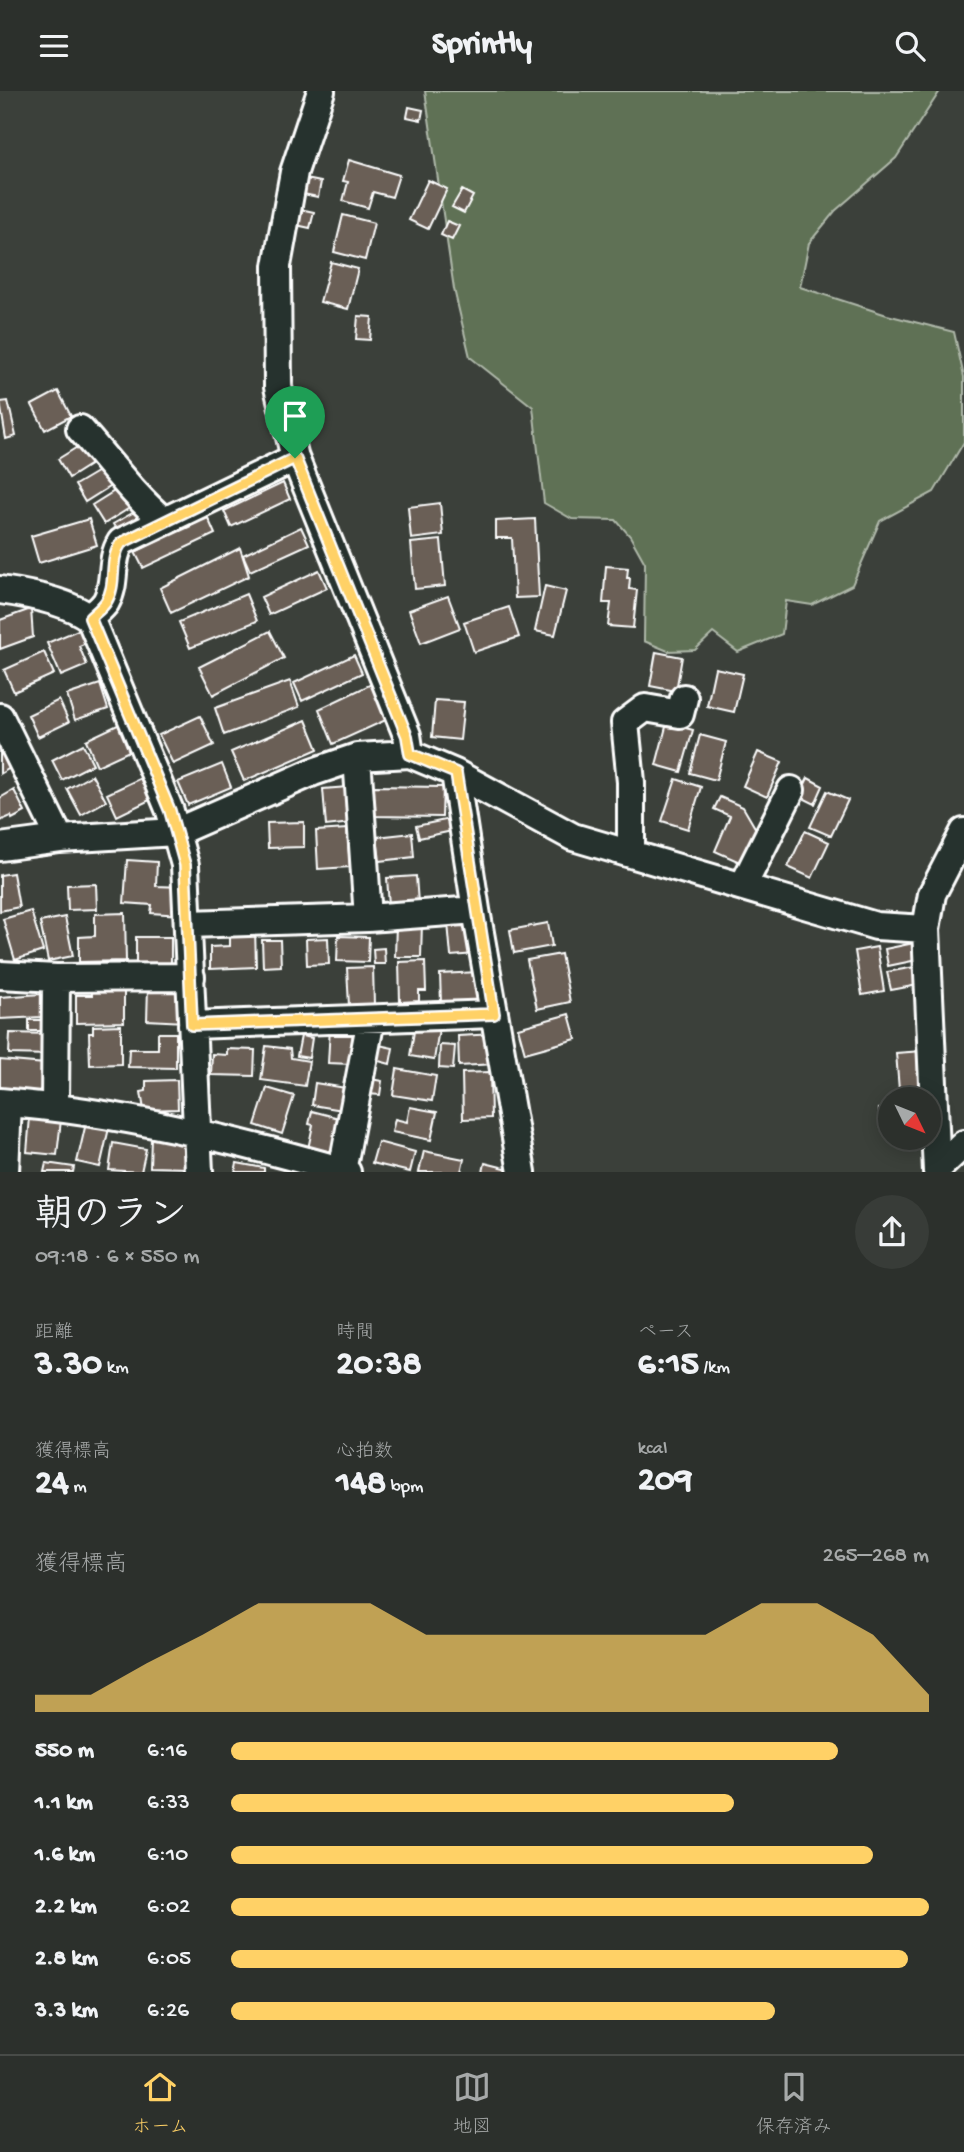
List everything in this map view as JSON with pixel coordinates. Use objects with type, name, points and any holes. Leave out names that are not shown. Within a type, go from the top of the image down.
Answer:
[{"type":"street","points":[[321,91],[294,172],[277,266],[278,387],[295,458],[407,736],[410,754]]},
{"type":"street","points":[[80,429],[141,502],[164,521]]},
{"type":"street","points":[[90,618],[106,602],[111,588],[114,553],[121,543],[295,458]]},
{"type":"street","points":[[0,590],[69,607],[90,618],[170,811],[185,865],[199,1172]]},
{"type":"street","points":[[631,853],[631,782],[625,723],[645,708],[680,714],[684,698]]},
{"type":"street","points":[[0,717],[60,839]]},
{"type":"street","points":[[0,847],[60,839],[176,832],[313,772],[357,757],[410,754],[456,773],[573,837],[876,926],[926,929]]},
{"type":"street","points":[[357,757],[368,918]]},
{"type":"street","points":[[456,773],[476,910],[522,1172]]},
{"type":"street","points":[[743,887],[790,790]]},
{"type":"street","points":[[937,1170],[926,929],[932,894],[964,832]]},
{"type":"street","points":[[189,925],[368,918],[476,910]]},
{"type":"street","points":[[0,975],[56,978],[191,977]]},
{"type":"street","points":[[55,1107],[56,978]]},
{"type":"street","points":[[192,1025],[494,1014]]},
{"type":"street","points":[[5,1172],[4,1103],[134,1118],[345,1171],[371,1019]]},
{"type":"street","points":[[937,1170],[964,1144]]},
{"type":"green space","points":[[425,91],[940,91],[896,158],[835,211],[809,243],[800,287],[887,315],[954,332],[964,377],[964,442],[934,492],[880,521],[852,585],[812,605],[786,601],[782,634],[738,652],[713,633],[695,650],[668,651],[644,641],[645,563],[630,536],[616,520],[572,519],[544,503],[533,407],[470,357],[454,289]]},
{"type":"building","points":[[409,107],[423,110],[421,120],[407,117]]},
{"type":"building","points":[[349,160],[399,175],[392,197],[373,192],[368,208],[343,201],[348,182],[343,181]]},
{"type":"building","points":[[306,179],[321,182],[318,197],[303,194]]},
{"type":"building","points":[[428,180],[447,189],[428,229],[409,220]]},
{"type":"building","points":[[462,190],[473,196],[464,213],[452,207]]},
{"type":"building","points":[[300,209],[314,212],[310,228],[296,225]]},
{"type":"building","points":[[343,215],[374,223],[365,260],[334,252]]},
{"type":"building","points":[[447,221],[459,226],[452,240],[441,235]]},
{"type":"building","points":[[331,262],[358,269],[348,309],[320,302]]},
{"type":"building","points":[[358,316],[372,317],[370,340],[356,339]]},
{"type":"building","points":[[58,391],[71,416],[45,430],[32,405]]},
{"type":"building","points":[[8,401],[16,436],[6,439],[0,402]]},
{"type":"building","points":[[87,441],[99,459],[69,478],[58,459]]},
{"type":"building","points":[[107,466],[117,482],[85,502],[75,485]]},
{"type":"building","points":[[283,483],[290,499],[231,527],[224,511]]},
{"type":"building","points":[[124,485],[136,504],[104,524],[92,505]]},
{"type":"building","points":[[440,503],[443,535],[411,539],[408,507]]},
{"type":"building","points":[[136,511],[142,521],[119,534],[113,524]]},
{"type":"building","points":[[208,518],[215,534],[143,568],[135,552]]},
{"type":"building","points":[[89,519],[97,545],[39,563],[31,536]]},
{"type":"building","points":[[535,519],[539,597],[515,598],[512,538],[496,538],[496,521]]},
{"type":"building","points":[[301,527],[309,544],[250,571],[243,555]]},
{"type":"building","points":[[441,540],[445,586],[415,589],[411,543]]},
{"type":"building","points":[[240,548],[249,576],[171,613],[160,588]]},
{"type":"building","points":[[606,566],[628,568],[629,589],[637,590],[633,628],[608,626],[611,603],[603,603]]},
{"type":"building","points":[[319,570],[327,588],[269,615],[261,597]]},
{"type":"building","points":[[545,586],[566,591],[555,635],[535,631]]},
{"type":"building","points":[[246,594],[257,621],[190,648],[179,622]]},
{"type":"building","points":[[448,596],[460,628],[421,643],[409,610]]},
{"type":"building","points":[[509,607],[519,637],[474,652],[464,622]]},
{"type":"building","points":[[31,609],[33,637],[0,649],[0,620]]},
{"type":"building","points":[[85,627],[91,641],[79,646],[87,665],[61,676],[47,643]]},
{"type":"building","points":[[270,631],[284,658],[213,695],[199,667]]},
{"type":"building","points":[[44,652],[54,674],[14,692],[4,670]]},
{"type":"building","points":[[656,652],[682,657],[676,691],[650,686]]},
{"type":"building","points":[[354,655],[362,673],[302,701],[294,683]]},
{"type":"building","points":[[715,668],[743,674],[734,712],[707,706]]},
{"type":"building","points":[[382,679],[397,715],[333,744],[319,709]]},
{"type":"building","points":[[290,681],[299,707],[224,735],[215,708]]},
{"type":"building","points":[[100,684],[108,709],[75,720],[67,695]]},
{"type":"building","points":[[59,700],[69,722],[38,737],[28,715]]},
{"type":"building","points":[[435,700],[464,702],[460,740],[432,737]]},
{"type":"building","points":[[200,716],[214,745],[173,764],[159,735]]},
{"type":"building","points":[[306,720],[318,749],[244,781],[231,752]]},
{"type":"building","points":[[126,721],[138,747],[97,766],[86,740]]},
{"type":"building","points":[[667,723],[693,730],[681,772],[656,765]]},
{"type":"building","points":[[700,735],[726,742],[716,780],[690,773]]},
{"type":"building","points":[[0,744],[15,765],[0,774]]},
{"type":"building","points":[[83,744],[93,764],[62,780],[52,760]]},
{"type":"building","points":[[758,752],[782,762],[767,797],[743,786]]},
{"type":"building","points":[[222,764],[231,787],[188,805],[178,782]]},
{"type":"building","points":[[92,775],[106,801],[81,815],[67,789]]},
{"type":"building","points":[[145,776],[156,797],[117,816],[107,794]]},
{"type":"building","points":[[808,778],[823,786],[815,804],[799,796]]},
{"type":"building","points":[[676,779],[701,787],[688,829],[662,821]]},
{"type":"building","points":[[373,786],[443,787],[442,817],[372,816]]},
{"type":"building","points":[[348,787],[351,823],[326,826],[323,789]]},
{"type":"building","points":[[14,790],[25,812],[12,819],[11,816],[0,821],[0,798]]},
{"type":"building","points":[[827,791],[848,800],[831,836],[810,827]]},
{"type":"building","points":[[720,797],[743,807],[760,836],[742,863],[715,851],[730,816],[714,809]]},
{"type":"building","points":[[455,818],[457,830],[419,838],[416,826]]},
{"type":"building","points":[[304,822],[304,847],[268,848],[267,823]]},
{"type":"building","points":[[347,829],[350,867],[318,869],[316,831]]},
{"type":"building","points":[[805,831],[829,842],[812,878],[788,867]]},
{"type":"building","points":[[412,833],[414,857],[380,861],[377,837]]},
{"type":"building","points":[[127,860],[157,862],[156,886],[183,887],[181,915],[151,913],[152,905],[124,903]]},
{"type":"building","points":[[13,873],[19,907],[0,911],[0,875]]},
{"type":"building","points":[[416,876],[418,903],[389,905],[387,878]]},
{"type":"building","points":[[96,884],[97,909],[68,910],[67,885]]},
{"type":"building","points":[[31,911],[43,951],[15,960],[3,919]]},
{"type":"building","points":[[125,913],[126,961],[79,962],[79,937],[95,936],[95,914]]},
{"type":"building","points":[[65,917],[73,956],[48,961],[40,922]]},
{"type":"building","points":[[474,920],[476,954],[451,956],[448,923]]},
{"type":"building","points":[[396,923],[422,923],[421,957],[395,957]]},
{"type":"building","points":[[548,923],[552,946],[514,953],[510,930]]},
{"type":"building","points":[[255,927],[256,967],[210,969],[210,947],[230,946],[230,928]]},
{"type":"building","points":[[338,936],[369,937],[368,962],[337,961]]},
{"type":"building","points":[[136,937],[171,937],[171,964],[136,964]]},
{"type":"building","points":[[328,938],[329,964],[307,965],[306,939]]},
{"type":"building","points":[[262,940],[280,940],[281,966],[263,967]]},
{"type":"building","points":[[914,943],[917,960],[888,966],[885,949]]},
{"type":"building","points":[[877,947],[884,991],[862,995],[855,951]]},
{"type":"building","points":[[384,948],[385,964],[374,964],[373,949]]},
{"type":"building","points":[[561,954],[570,1002],[537,1009],[527,960]]},
{"type":"building","points":[[425,961],[426,991],[419,991],[419,1001],[400,1002],[399,962]]},
{"type":"building","points":[[373,967],[374,1005],[349,1006],[347,968]]},
{"type":"building","points":[[915,967],[918,985],[891,990],[887,972]]},
{"type":"building","points":[[478,972],[480,1001],[441,1003],[440,974]]},
{"type":"building","points":[[124,985],[124,1022],[76,1023],[76,995],[92,995],[92,990]]},
{"type":"building","points":[[148,987],[186,989],[185,1022],[147,1020]]},
{"type":"building","points":[[41,994],[42,1017],[0,1019],[0,997]]},
{"type":"building","points":[[569,1014],[576,1039],[525,1053],[518,1028]]},
{"type":"building","points":[[29,1020],[50,1020],[50,1031],[29,1031]]},
{"type":"building","points":[[121,1025],[121,1064],[90,1065],[89,1033],[93,1033],[93,1026]]},
{"type":"building","points":[[415,1025],[439,1029],[434,1060],[410,1056]]},
{"type":"building","points":[[330,1027],[353,1028],[351,1064],[328,1063]]},
{"type":"building","points":[[10,1033],[51,1034],[51,1055],[9,1054]]},
{"type":"building","points":[[158,1033],[176,1033],[176,1068],[128,1067],[129,1049],[158,1049]]},
{"type":"building","points":[[495,1034],[496,1064],[459,1066],[458,1036]]},
{"type":"building","points":[[301,1036],[312,1038],[309,1058],[297,1056]]},
{"type":"building","points":[[379,1045],[393,1048],[390,1064],[375,1060]]},
{"type":"building","points":[[440,1045],[455,1046],[453,1069],[439,1068]]},
{"type":"building","points":[[266,1046],[290,1049],[291,1058],[309,1061],[305,1086],[261,1080]]},
{"type":"building","points":[[227,1049],[255,1050],[254,1076],[211,1075],[212,1054],[227,1055]]},
{"type":"building","points":[[922,1051],[925,1087],[899,1087],[896,1053]]},
{"type":"building","points":[[0,1060],[45,1064],[43,1093],[0,1089]]},
{"type":"building","points":[[397,1069],[436,1076],[432,1101],[393,1095]]},
{"type":"building","points":[[490,1072],[491,1118],[463,1119],[462,1073]]},
{"type":"building","points":[[371,1079],[382,1081],[380,1095],[368,1094]]},
{"type":"building","points":[[177,1080],[178,1109],[144,1110],[141,1092],[146,1091],[146,1081]]},
{"type":"building","points":[[315,1083],[352,1089],[349,1111],[312,1105]]},
{"type":"building","points":[[267,1088],[294,1096],[282,1134],[255,1125]]},
{"type":"building","points":[[410,1107],[437,1112],[431,1140],[392,1132],[395,1119],[407,1122]]},
{"type":"building","points":[[312,1111],[343,1119],[334,1156],[308,1149],[313,1125],[309,1124]]},
{"type":"building","points":[[30,1117],[61,1120],[57,1155],[27,1152]]},
{"type":"building","points":[[86,1123],[109,1128],[100,1167],[77,1162]]},
{"type":"building","points":[[151,1138],[190,1140],[188,1168],[150,1167]]},
{"type":"building","points":[[378,1142],[415,1152],[410,1172],[372,1163]]},
{"type":"building","points":[[113,1143],[146,1149],[141,1172],[109,1170]]},
{"type":"building","points":[[424,1151],[464,1159],[461,1172],[419,1172]]},
{"type":"building","points":[[46,1163],[74,1167],[73,1172],[44,1172]]},
{"type":"building","points":[[237,1163],[264,1168],[264,1172],[235,1172]]},
{"type":"building","points":[[485,1163],[517,1171],[517,1172],[483,1172]]},
{"type":"route","points":[[295,458],[407,736],[410,754],[456,773],[494,1014],[192,1025],[185,865],[170,811],[90,618],[106,602],[111,588],[114,553],[121,543],[295,458]]}]
